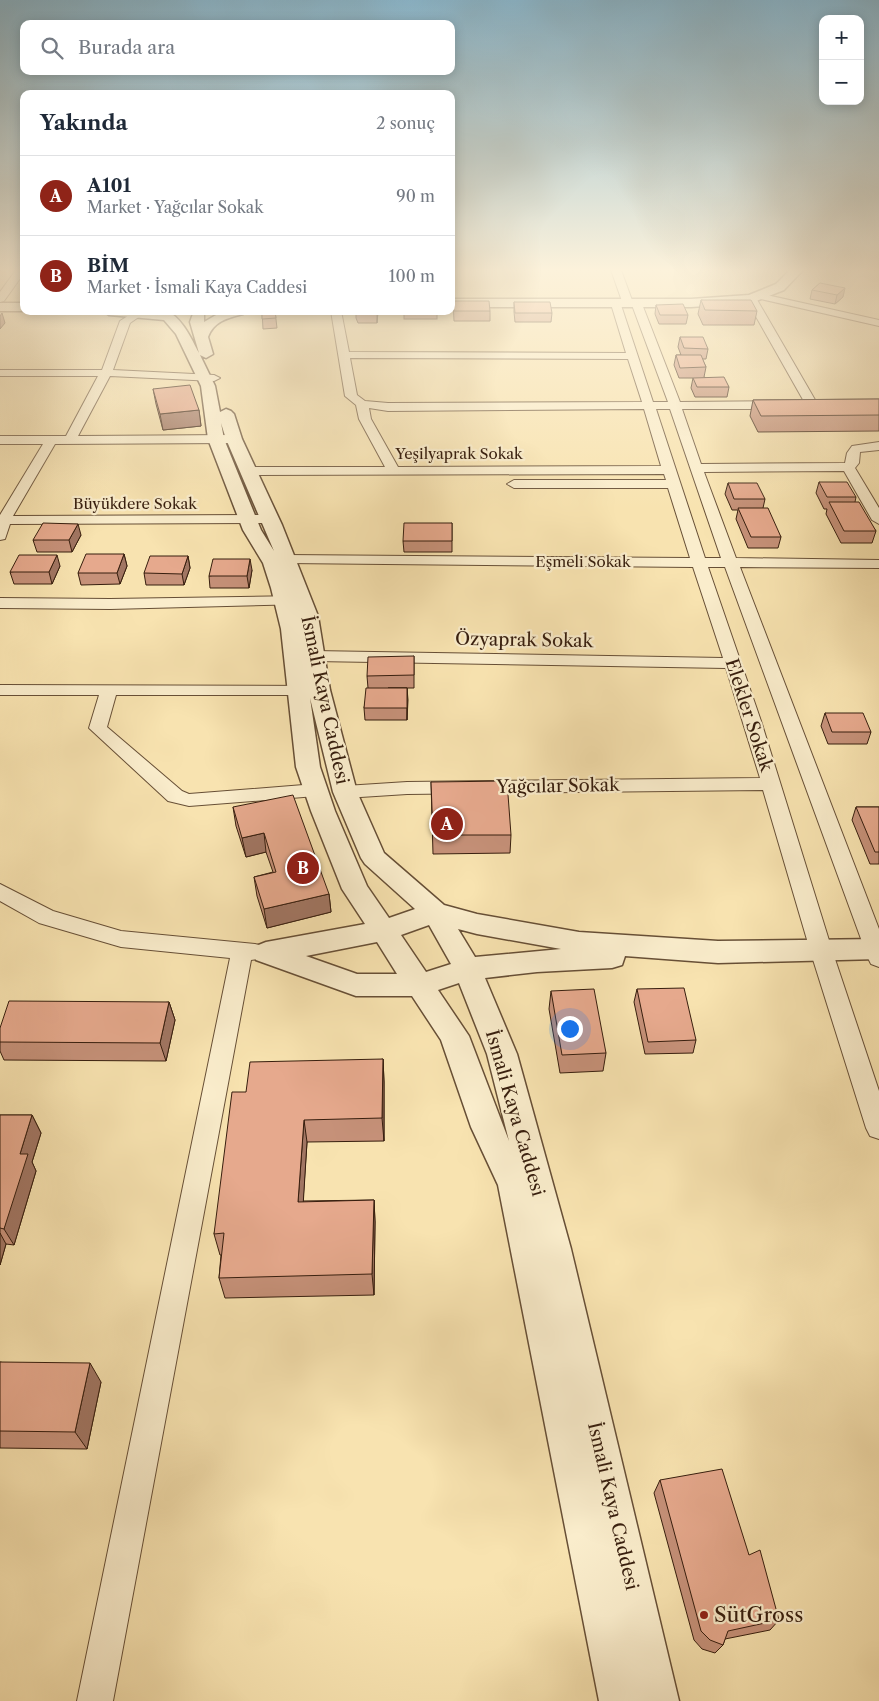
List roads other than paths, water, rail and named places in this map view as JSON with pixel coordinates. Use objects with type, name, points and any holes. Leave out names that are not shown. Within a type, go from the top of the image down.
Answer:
[{"type":"street","points":[[70,440],[106,373],[115,349]]},
{"type":"street","points":[[192,349],[209,378]]},
{"type":"street","name":"İsmali Kaya Caddesi","points":[[206,349],[209,378],[225,439],[252,477],[259,519],[286,559],[294,601],[308,616],[314,656],[308,690],[308,767],[316,790],[355,889],[454,1036],[487,1127],[514,1185],[621,1701]]},
{"type":"street","name":"Elekler Sokak","points":[[649,349],[675,406],[698,474],[878,952]]},
{"type":"street","points":[[777,349],[802,405]]},
{"type":"street","points":[[631,351],[343,351],[350,396],[362,404],[388,407],[828,405]]},
{"type":"street","name":"Elekler Sokak","points":[[631,351],[771,784],[821,950],[879,1128]]},
{"type":"street","points":[[0,373],[106,373],[209,378]]},
{"type":"street","points":[[362,404],[365,419],[394,470]]},
{"type":"street","points":[[0,440],[225,439],[259,519],[272,563],[294,601],[291,629],[308,690],[0,690]]},
{"type":"street","points":[[0,536],[2,520],[51,440]]},
{"type":"street","points":[[698,474],[848,467],[853,463],[856,449],[879,446]]},
{"type":"street","points":[[848,467],[879,520]]},
{"type":"street","name":"Yeşilyaprak Sokak","points":[[252,477],[394,470],[671,477]]},
{"type":"street","points":[[698,474],[856,480]]},
{"type":"street","name":"Yeşilyaprak Sokak","points":[[252,477],[404,484]]},
{"type":"street","name":"Yeşilyaprak Sokak","points":[[504,484],[671,477]]},
{"type":"street","name":"Büyükdere Sokak","points":[[2,520],[259,519]]},
{"type":"street","name":"Eşmeli Sokak","points":[[286,559],[879,564]]},
{"type":"street","points":[[0,602],[110,604],[294,601]]},
{"type":"street","name":"Özyaprak Sokak","points":[[314,656],[732,663]]},
{"type":"street","points":[[109,690],[98,728],[175,796],[189,800],[316,790]]},
{"type":"street","name":"İsmali Kaya Caddesi","points":[[308,690],[345,792],[374,858],[436,912],[468,968],[502,1054],[554,1249],[657,1701]]},
{"type":"street","name":"Yağcılar Sokak","points":[[345,792],[407,788],[771,784]]},
{"type":"street","points":[[0,892],[46,918],[121,939],[254,952],[356,986],[419,986],[468,968],[538,961],[718,952],[821,950],[878,952]]},
{"type":"street","points":[[254,952],[383,931],[436,912],[477,924],[579,942],[718,952]]},
{"type":"street","points":[[94,1701],[254,952]]},
{"type":"place","name":"A101","points":[[447,824]]},
{"type":"place","name":"BİM","points":[[303,868]]},
{"type":"place","name":"SütGross","points":[[704,1615]]}]
